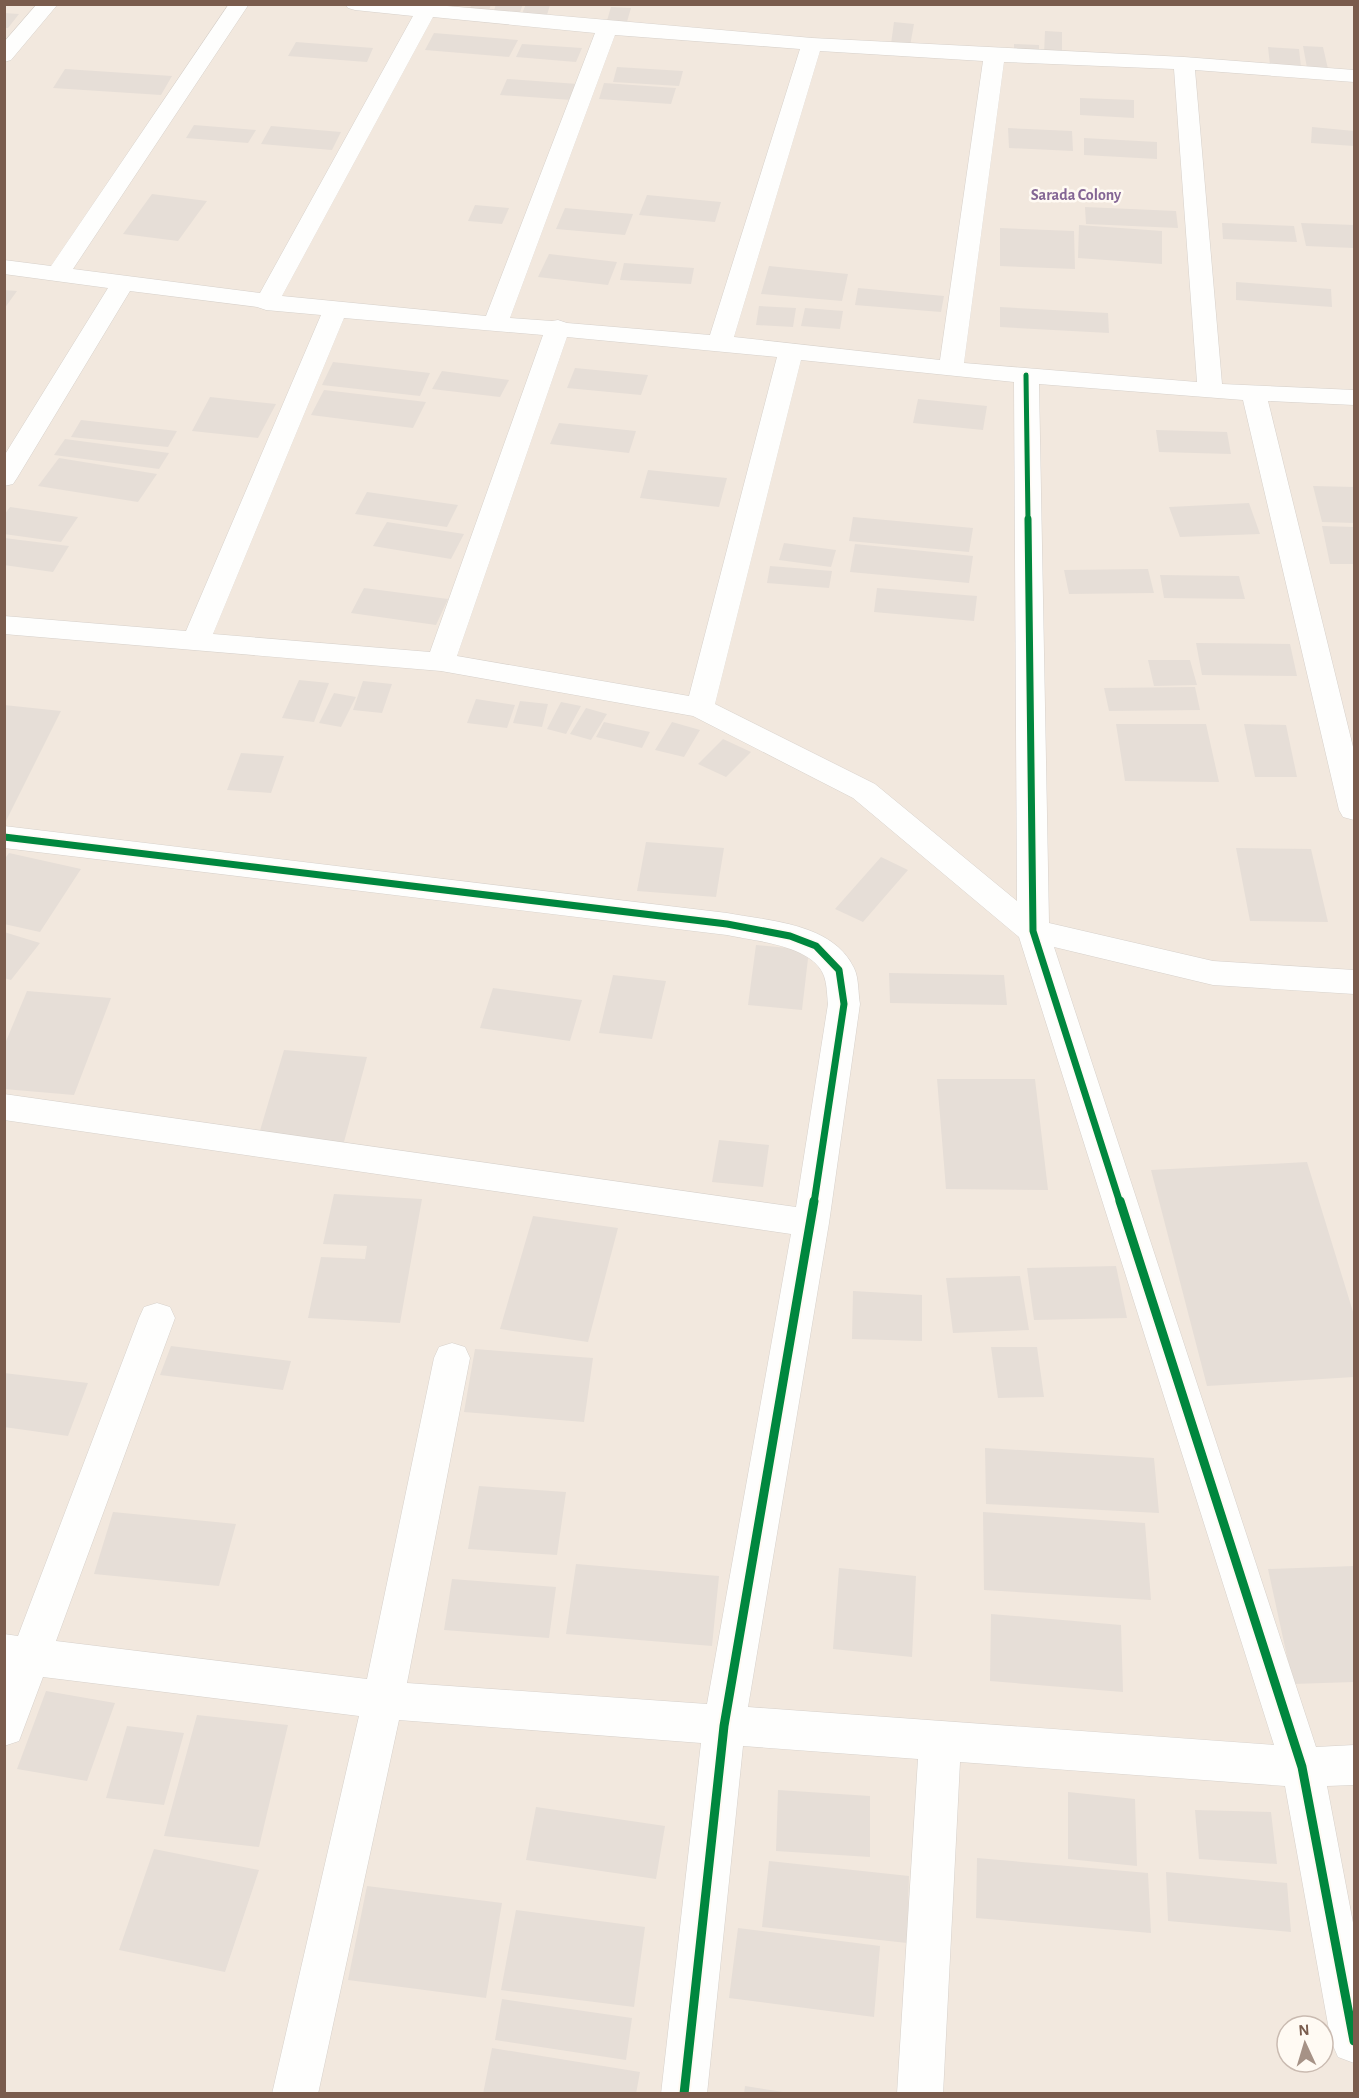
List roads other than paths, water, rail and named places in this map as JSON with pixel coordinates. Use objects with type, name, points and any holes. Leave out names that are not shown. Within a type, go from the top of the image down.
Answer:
[{"type":"street","points":[[4,56],[48,4]]},
{"type":"street","points":[[57,275],[239,4]]},
{"type":"street","points":[[354,4],[607,28],[812,44],[994,56],[1184,63],[1354,76]]},
{"type":"street","points":[[266,303],[426,11]]},
{"type":"street","points":[[496,322],[607,28]]},
{"type":"street","points":[[720,343],[812,44]]},
{"type":"street","points":[[951,369],[994,56]]},
{"type":"street","points":[[1184,63],[1210,391]]},
{"type":"street","points":[[4,267],[266,303],[335,310],[558,327],[951,369],[1210,391],[1354,397]]},
{"type":"street","points":[[4,478],[123,283]]},
{"type":"street","points":[[196,642],[335,310]]},
{"type":"street","points":[[441,662],[558,327]]},
{"type":"street","points":[[700,708],[790,352]]},
{"type":"street","points":[[1026,375],[1033,931],[1302,1767],[1354,2041]]},
{"type":"street","points":[[1254,393],[1354,810]]},
{"type":"street","points":[[4,625],[441,662],[700,708],[864,791],[1033,931],[1213,972],[1354,982]]},
{"type":"street","points":[[4,837],[727,924],[790,936],[816,946],[839,970],[844,1004],[811,1223],[724,1726],[684,2094]]},
{"type":"street","points":[[4,1107],[811,1223]]},
{"type":"street","points":[[4,1727],[17,1655],[158,1318]]},
{"type":"street","points":[[295,2094],[383,1700],[452,1358]]},
{"type":"street","points":[[17,1655],[383,1700],[1302,1767],[1354,1765]]},
{"type":"street","points":[[920,2094],[940,1742]]},
{"type":"district","name":"Sarada Colony","points":[[1076,195]]}]
